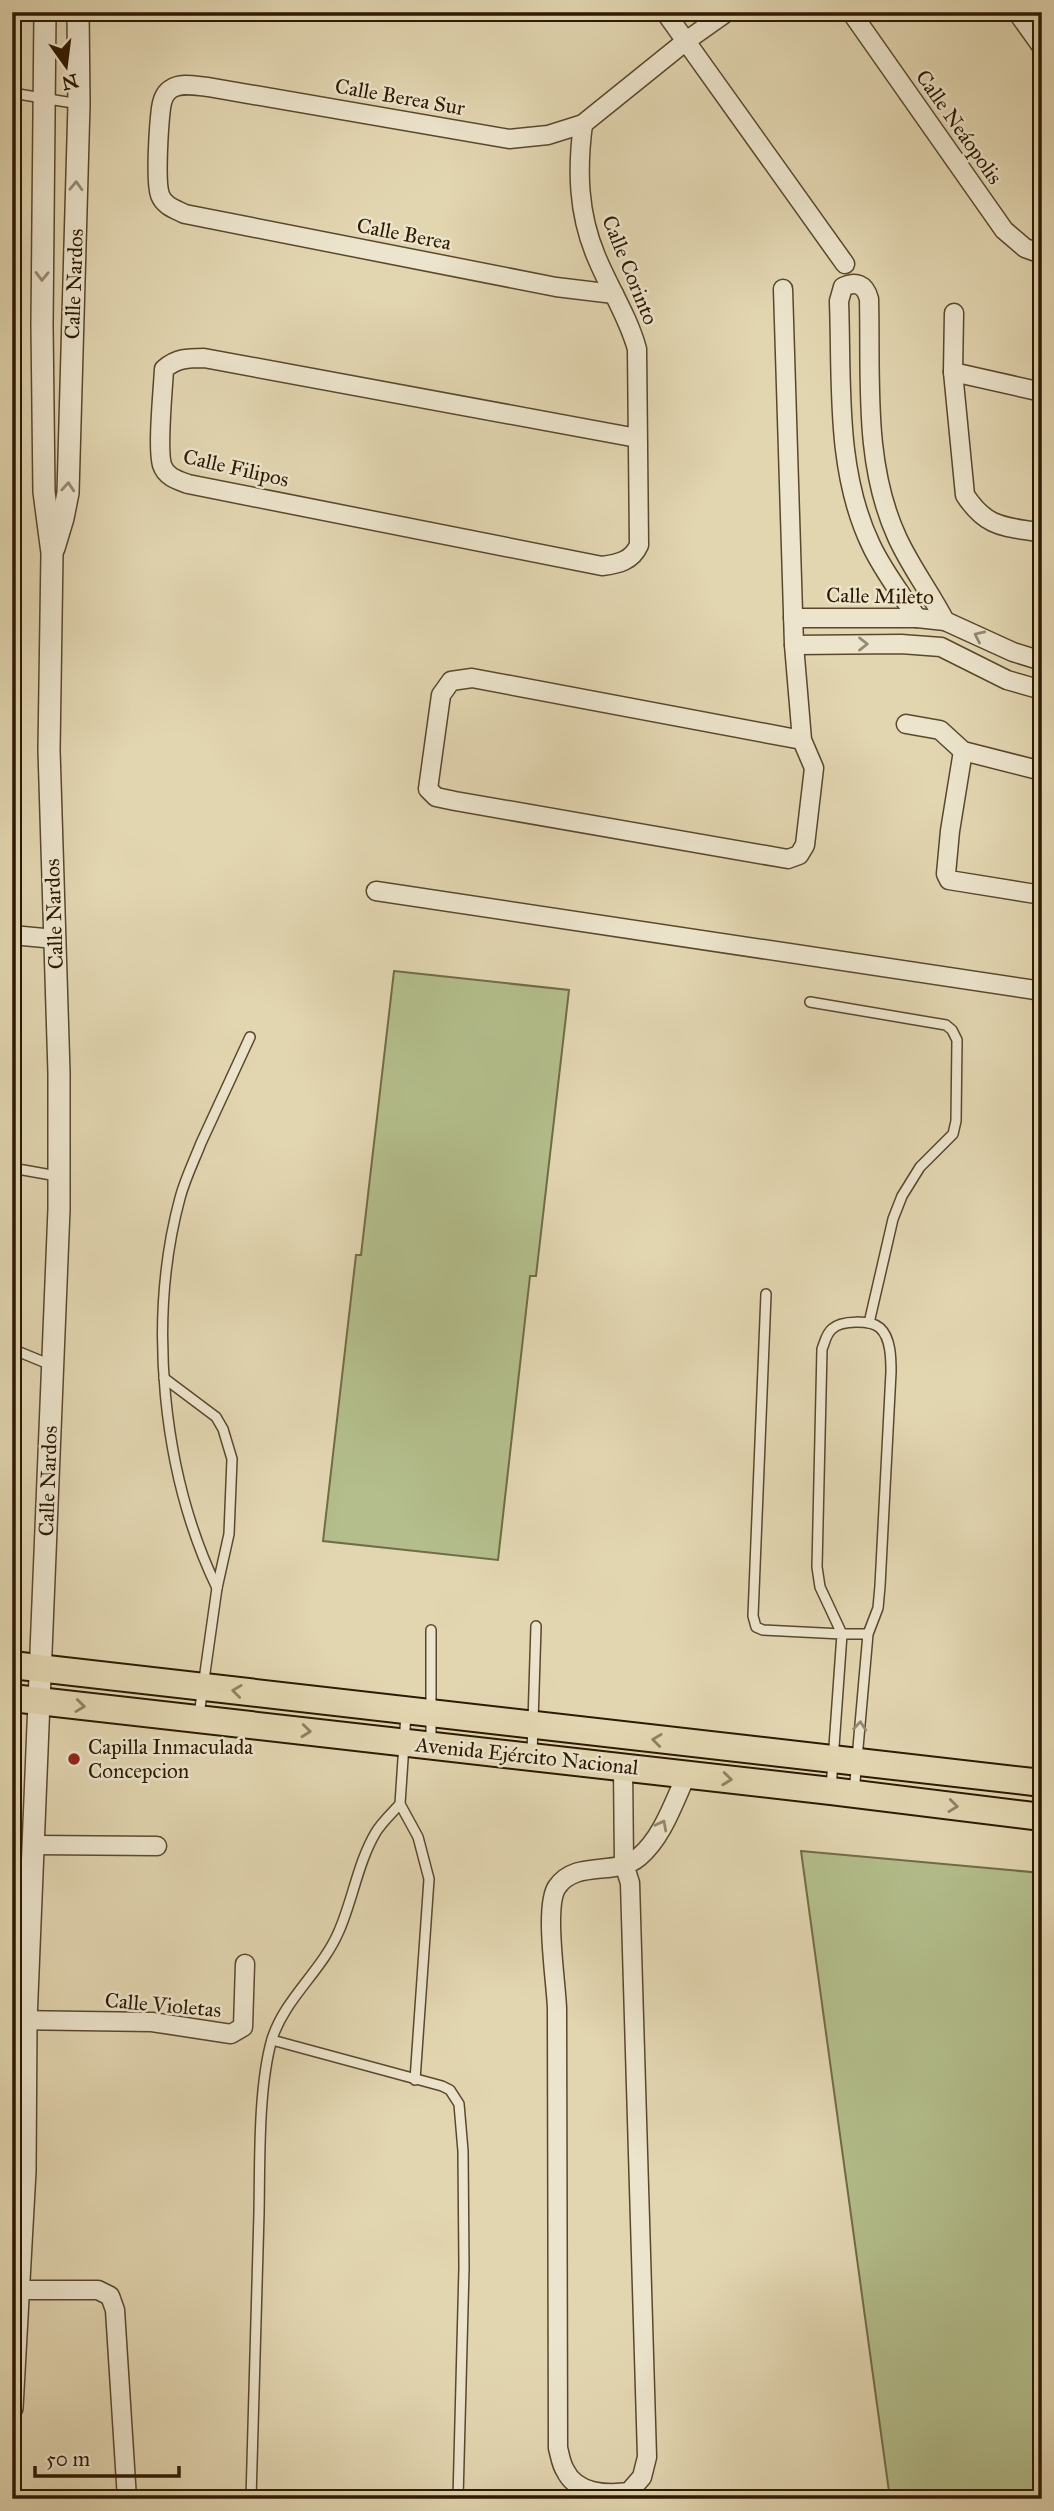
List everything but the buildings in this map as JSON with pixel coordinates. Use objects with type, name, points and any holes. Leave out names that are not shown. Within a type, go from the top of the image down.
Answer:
[{"type":"main road","name":"Avenida Ejército Nacional","points":[[12,1665],[1042,1783]]},
{"type":"main road","name":"Avenida Ejército Nacional","points":[[12,1698],[1042,1817]]},
{"type":"street","name":"Calle Nardos","points":[[12,2408],[18,2290],[19,2020],[35,1845],[59,1176],[49,750],[52,553],[44,478],[42,325],[45,12]]},
{"type":"street","name":"Calle Nardos","points":[[52,553],[68,493],[79,104],[78,12]]},
{"type":"street","points":[[665,12],[845,264]]},
{"type":"street","points":[[583,124],[686,41],[727,12]]},
{"type":"street","name":"Calle Neáopolis","points":[[851,12],[1004,230],[1025,248],[1042,254]]},
{"type":"street","points":[[1017,12],[1042,47]]},
{"type":"street","name":"Calle Berea Sur","points":[[185,214],[168,206],[160,196],[158,184],[161,108],[164,95],[172,88],[187,85],[208,87],[509,139],[548,135],[583,124]]},
{"type":"street","name":"Calle Corinto","points":[[583,124],[579,155],[579,190],[585,225],[596,257],[631,326],[637,349],[639,545],[635,554],[626,560]]},
{"type":"street","name":"Calle Berea","points":[[185,214],[556,287],[614,294]]},
{"type":"street","points":[[917,618],[871,547],[855,506],[850,482],[844,443],[839,301],[843,288],[851,283],[867,290],[869,299],[873,453],[882,498],[896,536],[945,621]]},
{"type":"street","points":[[783,289],[794,645],[802,740],[814,768],[805,845],[799,855],[788,859],[446,799],[436,797],[428,789],[441,695],[450,681],[471,678],[802,740]]},
{"type":"street","points":[[954,313],[953,372],[965,495],[976,512],[992,523],[1042,533]]},
{"type":"street","name":"Calle Filipos","points":[[626,560],[602,566],[188,484],[171,478],[162,466],[164,369],[174,361],[204,358],[637,438]]},
{"type":"street","points":[[953,372],[1042,392]]},
{"type":"street","name":"Calle Mileto","points":[[793,618],[917,618],[945,621],[1042,662]]},
{"type":"street","points":[[794,645],[923,644],[941,647],[1007,680],[1042,690]]},
{"type":"street","points":[[906,723],[940,730],[963,751],[1042,771]]},
{"type":"street","points":[[963,751],[950,831],[946,874],[949,880],[1042,895]]},
{"type":"street","points":[[376,891],[1042,991]]},
{"type":"street","points":[[12,935],[55,939]]},
{"type":"street","points":[[623,1767],[624,1864],[631,1883],[647,2457],[642,2477],[642,2499]]},
{"type":"street","points":[[642,2477],[629,2492],[614,2494],[592,2491],[578,2485],[565,2471],[558,2448],[557,2018],[552,1899],[558,1886],[574,1872],[624,1864],[639,1857],[659,1832],[687,1774]]},
{"type":"street","points":[[35,1845],[157,1846]]},
{"type":"street","name":"Calle Violetas","points":[[19,2020],[152,2022],[231,2034],[243,2027],[245,1964]]},
{"type":"street","points":[[18,2290],[98,2290],[110,2297],[115,2310],[127,2499]]},
{"type":"lane","points":[[12,93],[79,104]]},
{"type":"lane","points":[[810,1002],[946,1025],[957,1040],[956,1121],[953,1134],[920,1167],[902,1196],[893,1219],[869,1323]]},
{"type":"lane","points":[[217,1588],[195,1539],[172,1439],[164,1378],[163,1319],[166,1273],[180,1196],[250,1037]]},
{"type":"lane","points":[[12,1168],[59,1176]]},
{"type":"lane","points":[[766,1294],[753,1616],[757,1627],[763,1630],[868,1634]]},
{"type":"lane","points":[[869,1323],[880,1328],[887,1340],[891,1371],[880,1586],[878,1608],[868,1634],[842,1792],[845,1761],[842,1634],[820,1587],[817,1567],[822,1349],[833,1327],[869,1323]]},
{"type":"lane","points":[[12,1349],[53,1366]]},
{"type":"lane","points":[[164,1378],[216,1417],[232,1459],[229,1534],[217,1588],[199,1719]]},
{"type":"lane","points":[[532,1757],[536,1626]]},
{"type":"lane","points":[[251,2499],[260,2144],[267,2064],[278,2024],[330,1949],[377,1830],[400,1804],[418,1744],[419,1712],[431,1630]]},
{"type":"lane","points":[[418,1744],[419,1712]]},
{"type":"lane","points":[[400,1804],[418,1838],[429,1879],[415,2080]]},
{"type":"lane","points":[[272,2040],[450,2090],[459,2104],[464,2268],[458,2499]]},
{"type":"green space","points":[[394,971],[569,990],[536,1276],[530,1276],[498,1560],[323,1541],[356,1255],[361,1255]]},
{"type":"green space","points":[[801,1851],[1042,1873],[1042,2499],[890,2499]]},
{"type":"place","name":"Capilla Inmaculada Concepcion","points":[[74,1759]]}]
